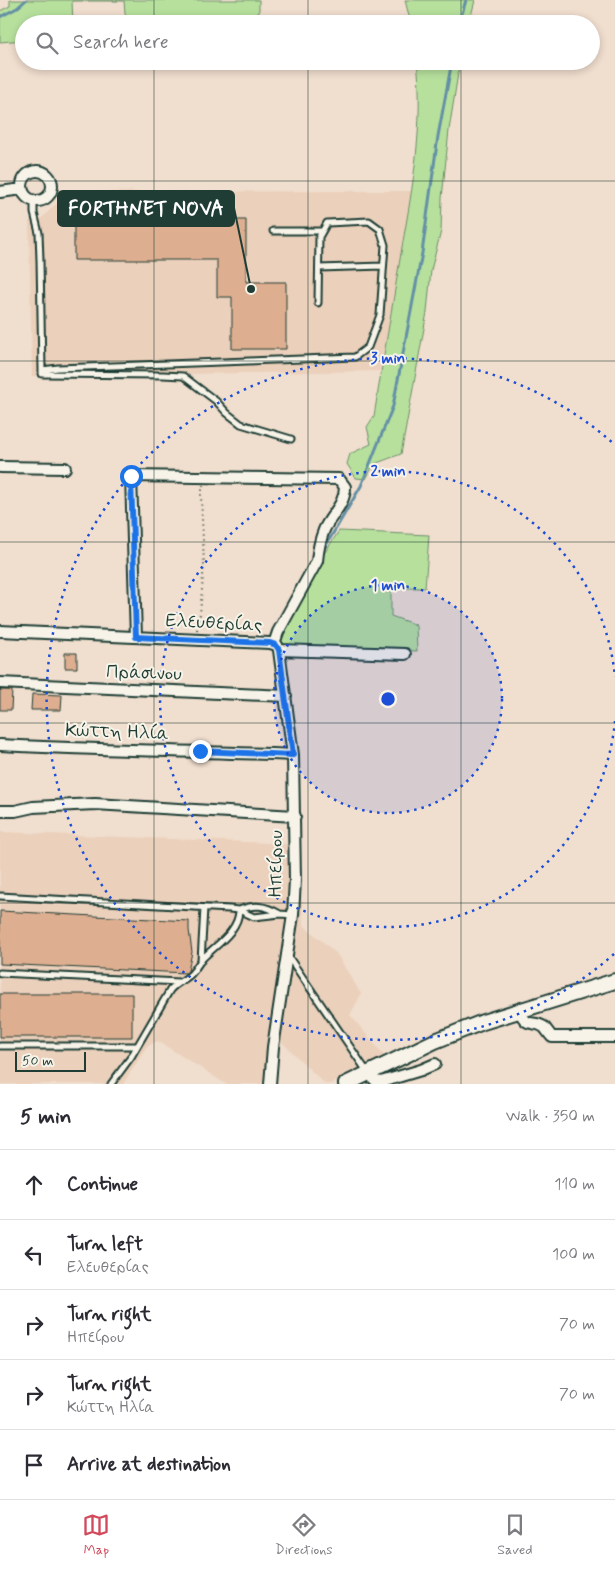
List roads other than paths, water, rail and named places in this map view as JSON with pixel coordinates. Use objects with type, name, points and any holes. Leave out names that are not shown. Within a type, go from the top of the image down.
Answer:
[{"type":"street","points":[[36,170],[50,176],[53,183],[52,191],[42,201],[28,199],[22,189],[22,180],[28,173],[36,170]]},
{"type":"street","points":[[0,192],[22,189]]},
{"type":"street","points":[[0,467],[65,468]]},
{"type":"street","points":[[136,637],[131,476],[339,479],[345,487],[345,494],[341,504],[325,528],[316,561],[278,632],[276,646]]},
{"type":"street","name":"Ελευθερίας","points":[[0,631],[196,640],[405,654]]},
{"type":"street","name":"Ηπείρου","points":[[270,1084],[273,1047],[293,916],[295,880],[293,755],[286,696],[276,646]]},
{"type":"street","name":"Πράσινου","points":[[0,683],[286,696]]},
{"type":"street","name":"Κώττη Ηλία","points":[[0,745],[293,755]]},
{"type":"street","points":[[0,811],[95,804],[295,816]]},
{"type":"street","points":[[346,1084],[435,1041],[519,1010],[615,981]]},
{"type":"street","points":[[519,1010],[523,1019],[528,1024],[546,1028],[552,1037],[615,1037]]},
{"type":"street","points":[[368,1073],[376,1081],[380,1082],[435,1064]]},
{"type":"lane","points":[[34,201],[40,260],[42,374],[183,376],[211,397],[241,424],[291,439]]},
{"type":"lane","points":[[42,370],[355,357],[368,347],[380,315],[384,245],[380,228],[369,221],[326,223],[319,237],[318,303]]},
{"type":"lane","points":[[272,231],[322,231]]},
{"type":"lane","points":[[319,268],[383,266]]},
{"type":"lane","points":[[0,896],[239,910],[254,917],[280,914],[293,916]]},
{"type":"lane","points":[[239,910],[250,906],[262,906],[280,914]]},
{"type":"lane","points":[[200,961],[204,908]]},
{"type":"lane","points":[[111,1084],[131,1057],[162,1002],[174,986],[195,971],[200,961],[229,933],[236,924],[239,910]]},
{"type":"lane","points":[[287,956],[368,1073]]},
{"type":"lane","points":[[0,973],[180,982]]},
{"type":"lane","points":[[0,1046],[137,1046]]},
{"type":"waterway","points":[[0,17],[17,8],[26,0]]},
{"type":"waterway","points":[[462,15],[466,0]]},
{"type":"waterway","points":[[322,552],[361,486],[393,406],[422,253],[438,136],[450,70]]},
{"type":"place","name":"FORTHNET NOVA","points":[[251,289]]}]
